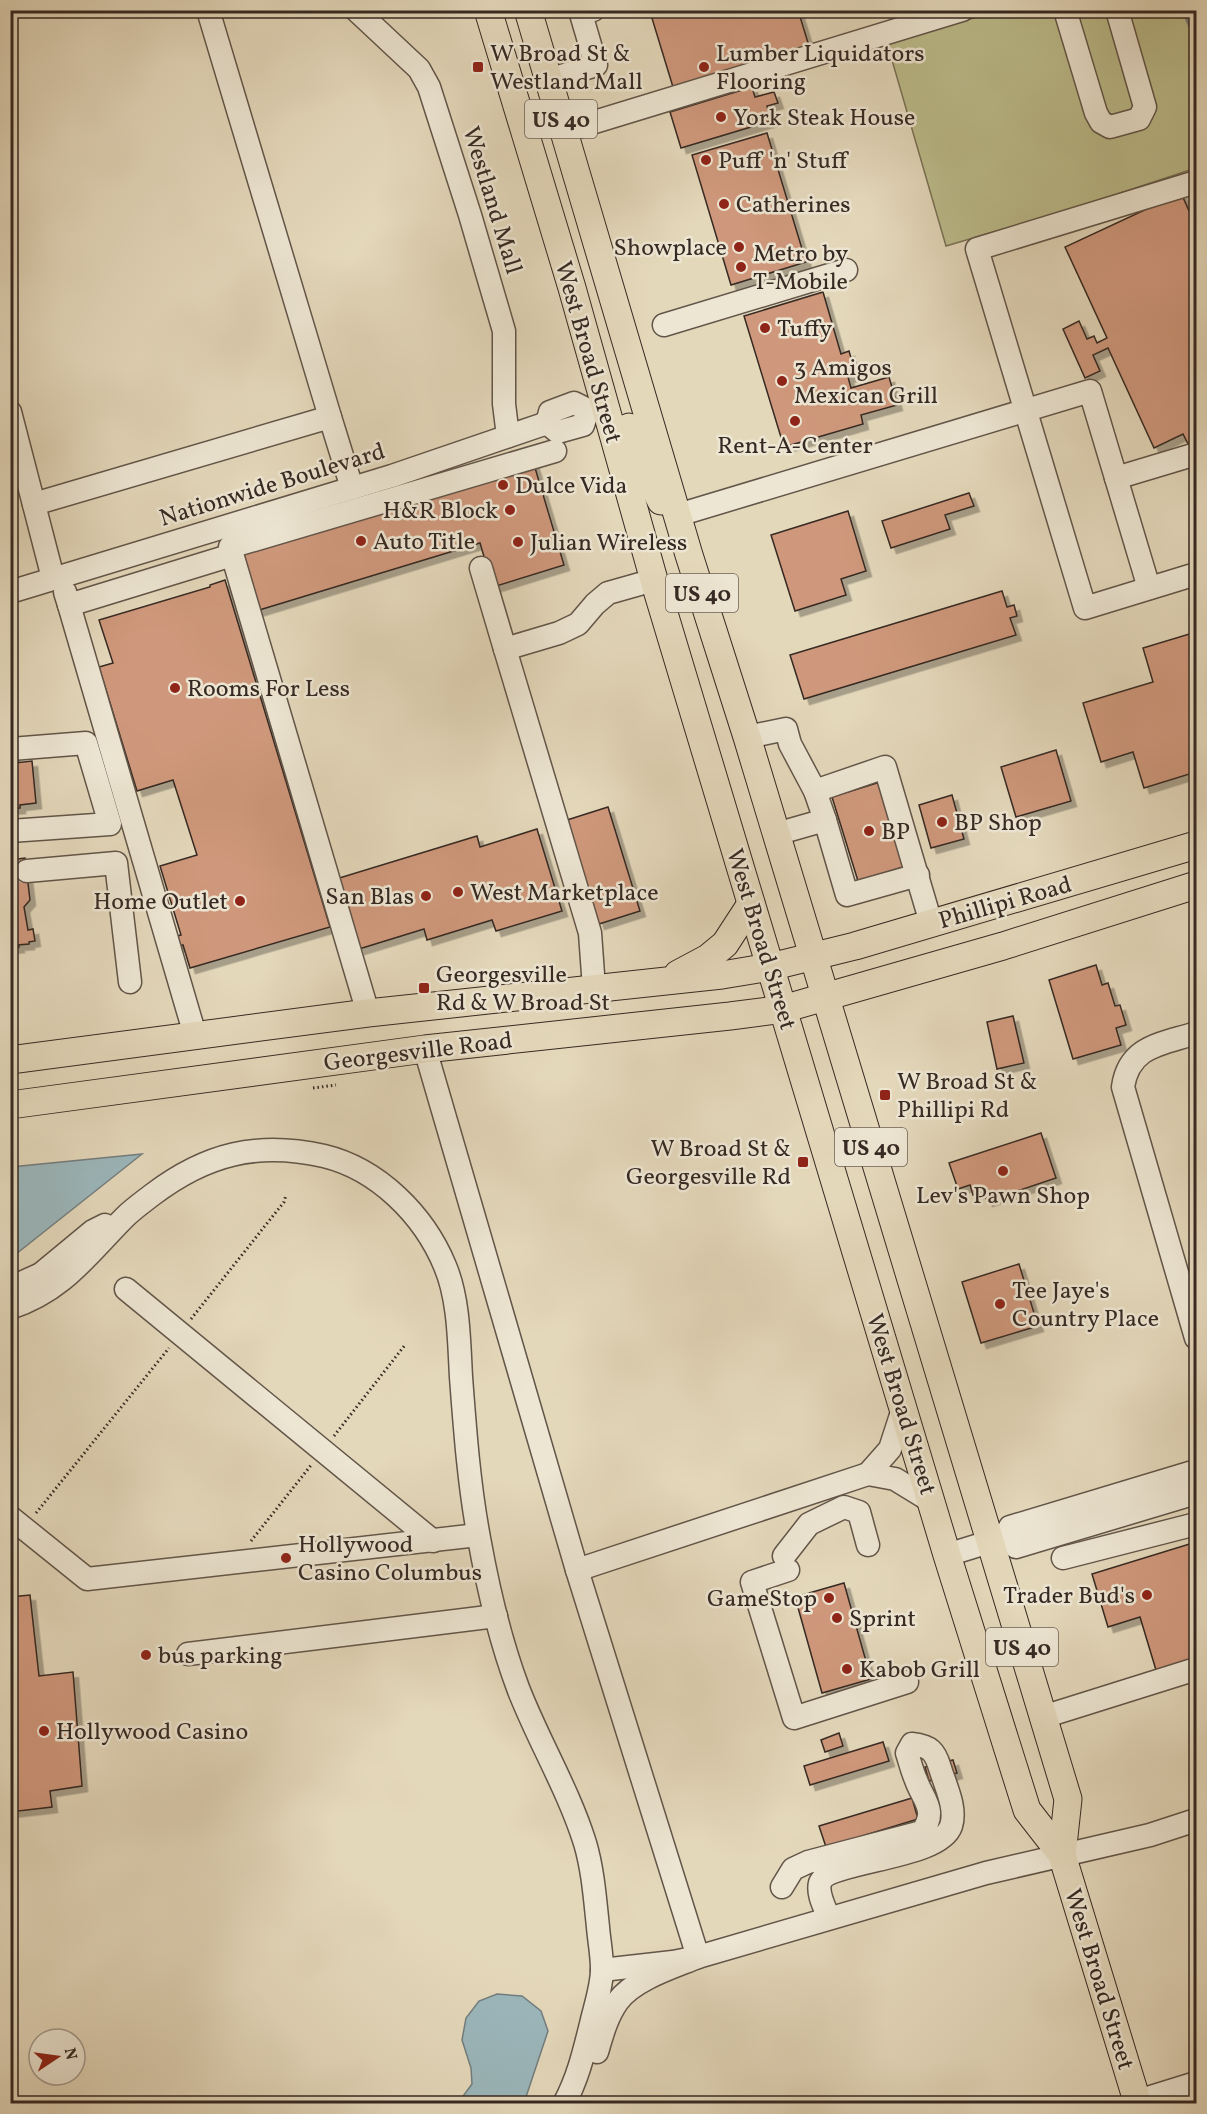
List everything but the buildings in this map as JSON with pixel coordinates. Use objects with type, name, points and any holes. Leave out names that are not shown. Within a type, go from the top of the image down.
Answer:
[{"type":"main road","name":"West Broad Street","points":[[489,10],[555,231],[596,408],[654,580],[947,1555],[1027,1810],[1062,1855],[1138,2102]]},
{"type":"main road","name":"West Broad Street","points":[[528,10],[678,515],[825,997],[998,1539],[1043,1717],[1068,1799],[1062,1855]]},
{"type":"main road","points":[[555,231],[580,269],[608,332],[624,386],[633,393],[641,392]]},
{"type":"main road","points":[[596,408],[627,420],[639,458],[660,500],[707,658],[734,698]]},
{"type":"main road","name":"Phillipi Road","points":[[814,957],[1197,845]]},
{"type":"main road","name":"Phillipi Road","points":[[825,997],[1023,940],[1197,885]]},
{"type":"main road","points":[[666,980],[708,958],[725,944],[751,904]]},
{"type":"main road","name":"Georgesville Road","points":[[10,1060],[368,1013],[722,975],[814,957]]},
{"type":"main road","name":"Georgesville Road","points":[[10,1105],[425,1049],[783,1009],[825,997]]},
{"type":"lane","points":[[208,10],[352,488]]},
{"type":"lane","name":"Westland Mall","points":[[356,10],[418,69],[429,87],[477,237],[504,331],[504,404],[508,436]]},
{"type":"lane","points":[[549,80],[597,65],[581,14],[593,10]]},
{"type":"lane","points":[[565,131],[962,10]]},
{"type":"lane","points":[[1065,10],[1096,113],[1101,122],[1110,127],[1139,119],[1145,107],[1117,10]]},
{"type":"lane","points":[[1197,182],[977,249],[1085,608],[1197,574]]},
{"type":"lane","points":[[664,326],[846,270]]},
{"type":"lane","points":[[678,515],[1090,391],[1149,588]]},
{"type":"lane","name":"Nationwide Boulevard","points":[[10,592],[352,488],[547,423],[558,432],[583,425],[596,408]]},
{"type":"lane","points":[[10,412],[34,504],[56,577],[69,605],[195,1035]]},
{"type":"lane","points":[[34,504],[330,417]]},
{"type":"lane","points":[[368,1013],[230,547],[555,451]]},
{"type":"lane","points":[[1116,478],[1197,454]]},
{"type":"lane","points":[[69,605],[232,555]]},
{"type":"lane","points":[[481,568],[590,933],[594,988]]},
{"type":"lane","points":[[505,650],[560,633],[579,624],[595,604],[608,594],[654,580]]},
{"type":"lane","points":[[747,738],[786,729],[790,744],[815,791],[847,895],[918,875]]},
{"type":"lane","points":[[10,831],[110,824],[86,742],[11,749]]},
{"type":"lane","points":[[815,791],[885,767],[931,923]]},
{"type":"lane","points":[[776,834],[825,820]]},
{"type":"lane","points":[[27,871],[116,863],[130,982]]},
{"type":"lane","points":[[1197,1033],[1148,1048],[1138,1054],[1127,1069],[1123,1087],[1197,1338]]},
{"type":"lane","points":[[425,1049],[577,1570],[698,1957]]},
{"type":"lane","points":[[10,1308],[53,1287],[81,1264],[128,1214],[175,1177],[209,1160],[249,1151],[292,1150],[328,1157],[367,1174],[400,1200],[428,1233],[446,1267],[448,1278],[458,1338],[466,1438],[478,1535],[496,1616],[518,1687],[585,1845],[593,1878],[602,1970],[580,2069],[566,2100]]},
{"type":"lane","points":[[10,1288],[41,1274],[93,1231],[128,1214]]},
{"type":"lane","points":[[126,1289],[433,1541]]},
{"type":"lane","points":[[577,1570],[867,1474],[891,1449],[903,1409]]},
{"type":"lane","points":[[947,1555],[998,1539],[1010,1527],[1197,1471]]},
{"type":"lane","points":[[867,1474],[895,1479],[931,1501]]},
{"type":"lane","points":[[998,1539],[1016,1547],[1197,1493]]},
{"type":"lane","points":[[868,1545],[859,1512],[844,1507],[809,1524],[786,1563],[752,1582],[794,1718],[907,1682]]},
{"type":"lane","points":[[21,1518],[87,1579],[478,1535]]},
{"type":"lane","points":[[1063,1558],[1197,1524]]},
{"type":"lane","points":[[188,1654],[496,1616]]},
{"type":"lane","points":[[1043,1717],[1197,1669]]},
{"type":"lane","points":[[782,1887],[793,1869],[808,1862],[922,1832],[929,1823],[929,1808],[915,1780],[907,1753],[912,1744],[925,1745],[939,1764],[952,1808],[953,1815],[948,1832],[938,1842],[870,1863],[835,1870],[827,1875],[820,1884],[820,1892],[829,1918]]},
{"type":"lane","points":[[602,1970],[698,1957],[987,1873],[1150,1835],[1197,1820]]},
{"type":"lane","points":[[566,2100],[591,2068],[610,2014],[619,1999],[646,1979],[698,1957]]},
{"type":"lane","points":[[1138,2102],[1197,2084]]},
{"type":"path","points":[[184,1326],[284,1202],[286,1195]]},
{"type":"path","points":[[21,1518],[176,1339]]},
{"type":"path","points":[[331,1440],[405,1345]]},
{"type":"path","points":[[249,1543],[313,1462]]},
{"type":"green space","points":[[998,11],[1196,11],[1196,168],[1075,208],[946,246],[887,43]]},
{"type":"water","points":[[142,1154],[11,1258],[11,1167]]},
{"type":"water","points":[[497,1994],[522,1996],[541,2011],[548,2031],[526,2097],[522,2103],[458,2103],[472,2084],[471,2068],[462,2040],[466,2018],[479,2001]]},
{"type":"waterway","points":[[1184,10],[1196,39]]},
{"type":"tunnel","points":[[10,872],[27,871]]},
{"type":"place","name":"W Broad St & Westland Mall","points":[[478,67]]},
{"type":"place","name":"Lumber Liquidators Flooring","points":[[704,67]]},
{"type":"place","name":"York Steak House","points":[[721,117]]},
{"type":"place","name":"Puff 'n' Stuff","points":[[706,160]]},
{"type":"place","name":"Catherines","points":[[724,204]]},
{"type":"place","name":"Showplace","points":[[739,247]]},
{"type":"place","name":"Metro by T-Mobile","points":[[741,267]]},
{"type":"place","name":"Tuffy","points":[[765,328]]},
{"type":"place","name":"3 Amigos Mexican Grill","points":[[782,381]]},
{"type":"place","name":"Rent-A-Center","points":[[795,421]]},
{"type":"place","name":"Dulce Vida","points":[[503,485]]},
{"type":"place","name":"H&R Block","points":[[510,510]]},
{"type":"place","name":"Auto Title","points":[[361,541]]},
{"type":"place","name":"Julian Wireless","points":[[518,542]]},
{"type":"place","name":"Rooms For Less","points":[[175,688]]},
{"type":"place","name":"BP Shop","points":[[942,822]]},
{"type":"place","name":"BP","points":[[869,831]]},
{"type":"place","name":"West Marketplace","points":[[458,892]]},
{"type":"place","name":"San Blas","points":[[426,896]]},
{"type":"place","name":"Home Outlet","points":[[240,901]]},
{"type":"place","name":"Georgesville Rd & W Broad St","points":[[424,988]]},
{"type":"place","name":"W Broad St & Phillipi Rd","points":[[885,1095]]},
{"type":"place","name":"W Broad St & Georgesville Rd","points":[[803,1162]]},
{"type":"place","name":"Lev's Pawn Shop","points":[[1003,1171]]},
{"type":"place","name":"Tee Jaye's Country Place","points":[[1000,1304]]},
{"type":"place","name":"Hollywood Casino Columbus","points":[[286,1558]]},
{"type":"place","name":"Trader Bud's","points":[[1147,1595]]},
{"type":"place","name":"GameStop","points":[[829,1598]]},
{"type":"place","name":"Sprint","points":[[837,1618]]},
{"type":"place","name":"bus parking","points":[[146,1655]]},
{"type":"place","name":"Kabob Grill","points":[[847,1669]]},
{"type":"place","name":"Hollywood Casino","points":[[44,1731]]}]
